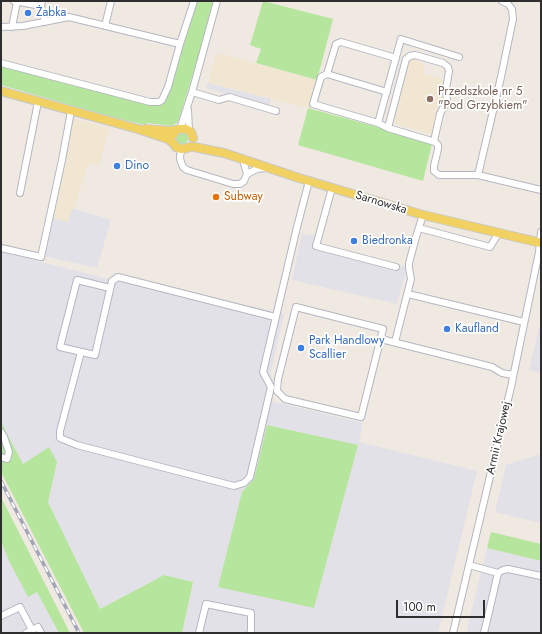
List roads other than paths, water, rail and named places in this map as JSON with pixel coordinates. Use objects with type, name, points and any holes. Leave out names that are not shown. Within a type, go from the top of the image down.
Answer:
[{"type":"main road","points":[[1,91],[138,129],[168,139],[176,147],[181,149],[190,147],[192,144],[192,135],[182,130],[170,131],[138,129]]},
{"type":"main road","points":[[173,143],[172,136],[182,130]]},
{"type":"main road","name":"Sarnowska","points":[[193,138],[224,154]]},
{"type":"main road","name":"Sarnowska","points":[[190,147],[224,154],[423,216],[540,243]]},
{"type":"street","points":[[12,27],[16,1],[41,4],[46,22]]},
{"type":"street","points":[[105,26],[111,1]]},
{"type":"street","points":[[1,64],[150,102],[158,102],[162,100],[165,94],[194,1]]},
{"type":"street","points":[[182,130],[217,1]]},
{"type":"street","points":[[478,174],[501,76],[512,19],[512,9],[508,4],[502,1]]},
{"type":"street","points":[[1,27],[23,26],[68,17],[180,44]]},
{"type":"street","points":[[378,124],[401,40],[460,56]]},
{"type":"street","points":[[327,74],[336,44],[341,42],[396,58]]},
{"type":"street","points":[[388,128],[406,59],[410,56],[415,56],[443,63],[448,67],[449,71],[446,89],[447,100],[440,114],[434,141]]},
{"type":"street","points":[[387,92],[327,74],[321,77],[313,104],[434,141],[438,147],[434,168],[437,174],[478,174],[541,190]]},
{"type":"street","points":[[192,92],[219,100],[229,98],[276,111]]},
{"type":"street","points":[[20,193],[38,102]]},
{"type":"street","points":[[1,248],[41,257],[71,111]]},
{"type":"street","points":[[181,149],[180,158],[183,167],[189,171],[233,184],[240,184],[244,181],[247,174],[243,160]]},
{"type":"street","points":[[247,174],[257,169],[266,168]]},
{"type":"street","points":[[81,352],[60,431],[60,438],[77,445],[234,486],[244,483],[250,476],[272,387],[263,372],[275,317],[309,181]]},
{"type":"street","points":[[332,188],[316,246],[396,267]]},
{"type":"street","points":[[395,342],[411,279],[408,268],[409,263],[423,216]]},
{"type":"street","points":[[419,228],[490,247],[498,234]]},
{"type":"street","name":"Armii Krajowej","points":[[453,633],[513,375],[538,256],[541,232]]},
{"type":"street","points":[[110,288],[77,280],[60,347],[95,355],[112,281],[118,277],[275,317]]},
{"type":"street","points":[[408,294],[524,322]]},
{"type":"street","points":[[296,307],[383,328],[381,339],[361,417],[285,399],[277,391],[278,379],[296,307]]},
{"type":"street","points":[[381,339],[492,367],[513,375]]},
{"type":"street","points":[[1,432],[9,452],[7,459],[1,457]]},
{"type":"street","points":[[469,565],[498,573],[508,569],[541,576]]},
{"type":"street","points":[[484,633],[498,573]]},
{"type":"street","points":[[199,633],[206,604],[251,613],[250,633]]},
{"type":"street","points":[[1,616],[20,607],[29,632],[38,627],[41,633]]},
{"type":"railway","points":[[1,481],[79,633]]},
{"type":"place","name":"Żabka","points":[[28,13]]},
{"type":"place","name":"Przedszkole nr 5 \"Pod Grzybkiem\"","points":[[430,99]]},
{"type":"place","name":"Dino","points":[[117,166]]},
{"type":"place","name":"Subway","points":[[216,197]]},
{"type":"place","name":"Biedronka","points":[[354,241]]},
{"type":"place","name":"Kaufland","points":[[447,329]]},
{"type":"place","name":"Park Handlowy Scallier","points":[[301,348]]}]
